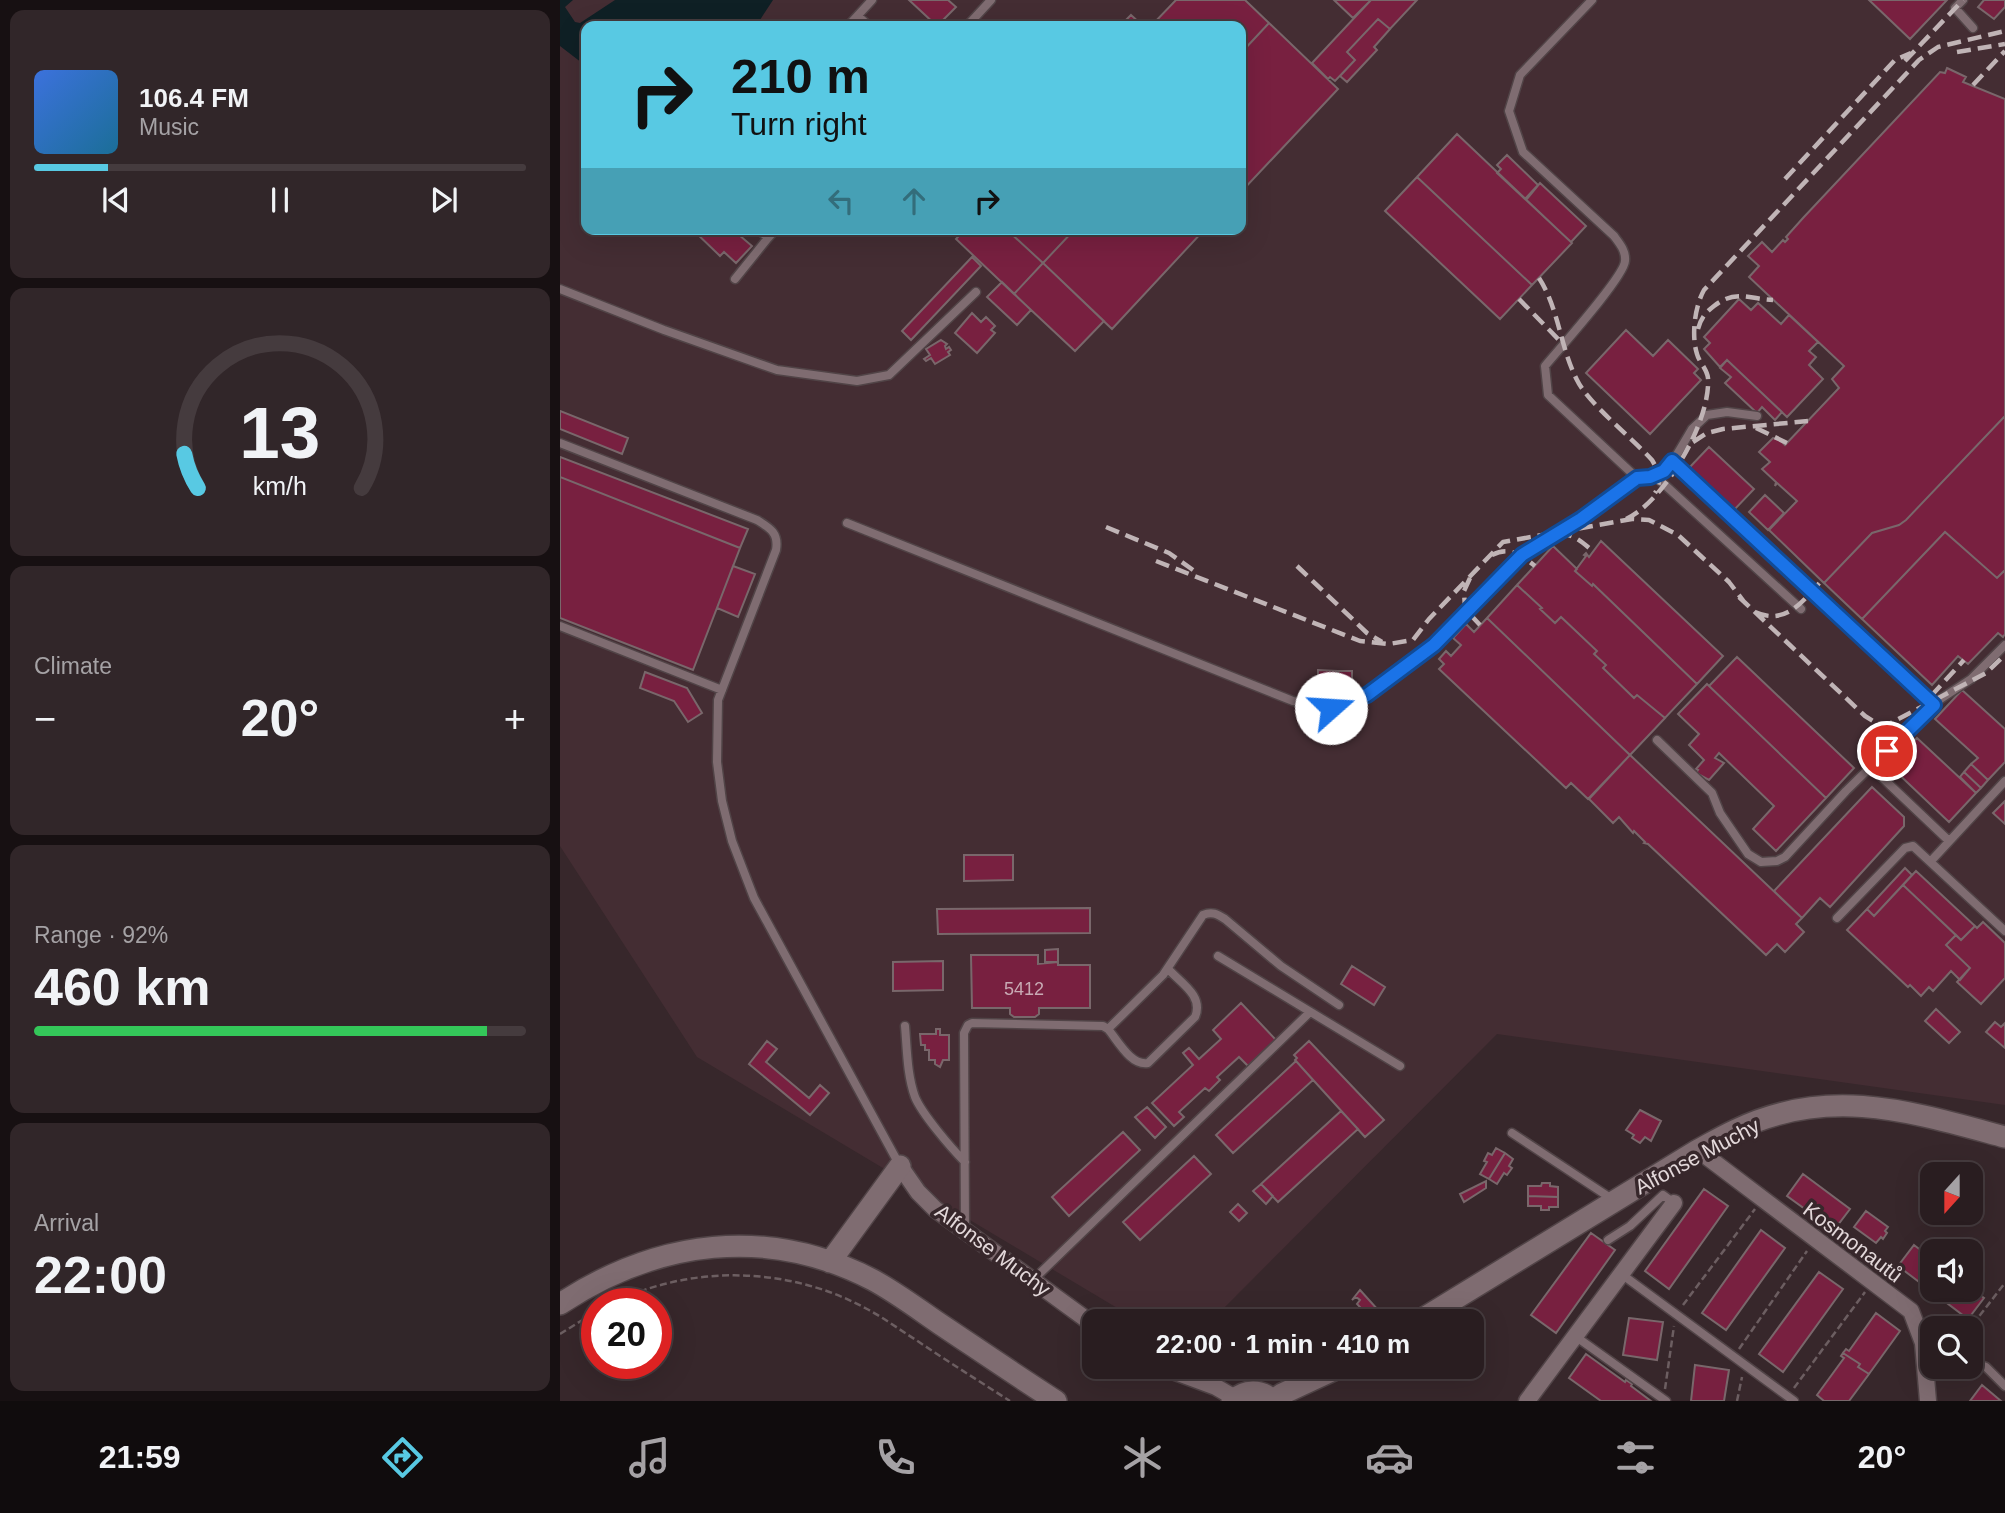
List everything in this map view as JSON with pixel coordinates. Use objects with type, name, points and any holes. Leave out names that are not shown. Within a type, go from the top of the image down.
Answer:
[{"type":"main road","name":"Alfonse Muchy","points":[[1439,1309],[1698,1150],[1737,1129],[1780,1114],[1842,1105],[1891,1108],[2005,1137]]},
{"type":"main road","points":[[830,1262],[901,1166]]},
{"type":"main road","points":[[560,1304],[621,1269],[642,1261],[686,1251],[731,1247],[794,1253],[851,1270],[892,1291],[1056,1401]]},
{"type":"main road","points":[[1233,1399],[1240,1394],[1254,1391],[1268,1395],[1273,1400],[1314,1379]]},
{"type":"street","name":"Kosmonautů","points":[[1698,1150],[1911,1311],[1920,1335]]},
{"type":"street","name":"Alfonse Muchy","points":[[901,1166],[918,1192],[935,1209],[965,1228],[1082,1316]]},
{"type":"street","points":[[1527,1401],[1674,1203]]},
{"type":"street","points":[[1194,1379],[1216,1387],[1233,1399]]},
{"type":"street","name":"Kosmonautů","points":[[1926,1379],[1928,1401]]},
{"type":"lane","points":[[853,21],[872,0]]},
{"type":"lane","points":[[972,21],[991,0]]},
{"type":"lane","points":[[1592,0],[1520,75],[1509,111],[1523,152],[1614,236],[1625,251],[1626,264],[1545,366],[1548,395],[1637,478]]},
{"type":"lane","points":[[1963,0],[1955,8],[1973,28]]},
{"type":"lane","points":[[858,16],[864,21]]},
{"type":"lane","points":[[764,235],[768,239]]},
{"type":"lane","points":[[735,279],[771,235]]},
{"type":"lane","points":[[560,289],[777,370],[858,381],[889,375],[976,292]]},
{"type":"lane","points":[[847,523],[1293,701],[1331,708],[1367,695],[1434,645],[1522,555],[1581,519],[1637,478],[1664,471],[1692,429],[1707,415],[1727,412],[1757,416]]},
{"type":"lane","points":[[560,443],[757,520],[773,530],[778,539],[718,700],[717,762],[722,801],[732,841],[754,898],[901,1166]]},
{"type":"lane","points":[[1672,461],[1934,705]]},
{"type":"lane","points":[[1654,475],[1801,609]]},
{"type":"lane","points":[[560,626],[722,690]]},
{"type":"lane","points":[[1657,740],[1706,786],[1720,813],[1748,854],[1761,862],[1777,861],[1785,857],[1871,766],[1934,705],[1970,679],[2005,645]]},
{"type":"lane","points":[[1871,766],[1949,841]]},
{"type":"lane","points":[[1931,861],[2005,781]]},
{"type":"lane","points":[[1837,918],[1905,848],[1913,846],[2005,931]]},
{"type":"lane","points":[[1108,1029],[1168,970],[1203,915],[1209,912],[1216,914],[1281,966],[1339,1005]]},
{"type":"lane","points":[[1218,956],[1400,1066]]},
{"type":"lane","points":[[965,1228],[964,1033],[968,1025],[1100,1026],[1108,1029],[1135,1061],[1148,1063],[1195,1017],[1198,1010],[1196,997],[1168,970]]},
{"type":"lane","points":[[1033,1280],[1310,1012]]},
{"type":"lane","points":[[905,1026],[910,1075],[916,1099],[952,1149],[965,1162]]},
{"type":"lane","points":[[1512,1133],[1615,1201]]},
{"type":"lane","points":[[1608,1240],[1630,1226],[1663,1195],[1674,1203]]},
{"type":"lane","points":[[1620,1273],[1791,1399]]},
{"type":"lane","points":[[1575,1336],[1665,1400]]},
{"type":"lane","points":[[1983,1366],[2005,1385]]},
{"type":"path","points":[[1665,1400],[1676,1314],[1762,1200]]},
{"type":"path","points":[[1734,1357],[1815,1240]]},
{"type":"path","points":[[651,1288],[710,1276],[765,1277],[808,1285],[868,1309],[1010,1401]]},
{"type":"path","points":[[1791,1399],[1873,1283]]},
{"type":"path","points":[[1979,1316],[2005,1283]]},
{"type":"path","points":[[560,1334],[581,1321]]},
{"type":"path","points":[[1737,1401],[1744,1364]]},
{"type":"shaded area","points":[[560,0],[2005,0],[2005,1105],[1497,1034],[1223,1309],[1119,1309],[697,1057],[560,846]]},
{"type":"shaded area","points":[[560,0],[573,0],[565,7],[575,22],[581,22],[581,62],[560,46]]},
{"type":"shaded area","points":[[615,0],[773,0],[759,21],[583,21]]},
{"type":"building","points":[[909,0],[948,0],[956,7],[942,21],[932,21]]},
{"type":"building","points":[[1176,0],[1245,0],[1269,23],[1246,48],[1246,21],[1156,21]]},
{"type":"building","points":[[1334,0],[1371,0],[1353,18]]},
{"type":"building","points":[[1371,0],[1417,0],[1390,29],[1378,19],[1347,52],[1355,60],[1335,81],[1330,77],[1328,79],[1312,63]]},
{"type":"building","points":[[1869,0],[1947,0],[1910,39]]},
{"type":"building","points":[[1984,0],[2005,0],[2005,7],[1994,19],[1978,7]]},
{"type":"building","points":[[1131,15],[1138,21],[1125,21]]},
{"type":"building","points":[[1378,19],[1390,29],[1374,47],[1377,50],[1347,82],[1340,76],[1355,60],[1347,52]]},
{"type":"building","points":[[1269,23],[1338,89],[1246,187],[1246,48]]},
{"type":"building","points":[[1947,68],[1966,77],[1963,82],[2005,99],[2005,416],[1906,520],[1899,525],[1872,533],[1824,583],[1769,530],[1797,501],[1777,483],[1775,486],[1776,482],[1762,469],[1770,462],[1759,452],[1773,438],[1779,439],[1785,445],[1839,388],[1832,379],[1844,366],[1749,277],[1759,266],[1748,256],[1762,242],[1772,252],[1783,240],[1785,242],[1788,239],[1786,237],[1803,218],[1940,72],[1945,73]]},
{"type":"building","points":[[1457,134],[1572,243],[1532,285],[1417,177]]},
{"type":"building","points":[[1507,155],[1538,185],[1525,199],[1497,173],[1501,169],[1497,165]]},
{"type":"building","points":[[1417,177],[1532,285],[1500,319],[1385,211]]},
{"type":"building","points":[[1540,183],[1586,226],[1571,242],[1526,200]]},
{"type":"building","points":[[698,235],[739,235],[752,246],[736,263],[724,252],[720,256]]},
{"type":"building","points":[[960,235],[1013,235],[1043,263],[1014,294],[956,239]]},
{"type":"building","points":[[1013,235],[1069,235],[1043,263]]},
{"type":"building","points":[[1069,235],[1199,235],[1112,329],[1043,263]]},
{"type":"building","points":[[972,257],[981,266],[911,340],[902,331]]},
{"type":"building","points":[[1043,263],[1104,321],[1075,351],[1014,294]]},
{"type":"building","points":[[1002,282],[1031,310],[1017,325],[987,297]]},
{"type":"building","points":[[1739,299],[1751,310],[1758,303],[1781,324],[1789,315],[1818,342],[1809,351],[1816,357],[1809,365],[1823,379],[1787,417],[1727,360],[1720,367],[1704,349],[1710,343],[1704,337]]},
{"type":"building","points":[[972,313],[981,322],[986,317],[995,326],[991,330],[995,333],[977,353],[955,333]]},
{"type":"building","points":[[1626,330],[1653,356],[1668,340],[1698,369],[1694,373],[1701,380],[1650,434],[1586,373]]},
{"type":"building","points":[[941,340],[947,344],[946,349],[949,347],[951,350],[948,352],[950,355],[935,364],[931,358],[926,361],[924,359],[930,355],[926,349]]},
{"type":"building","points":[[1727,360],[1782,412],[1775,420],[1762,407],[1757,413],[1725,383],[1731,377],[1720,368]]},
{"type":"building","points":[[560,411],[628,438],[622,454],[560,429]]},
{"type":"building","points":[[2005,416],[2005,570],[1997,578],[1945,532],[1862,619],[1824,583],[1872,533],[1899,525],[1906,520]]},
{"type":"building","points":[[1709,447],[1754,489],[1733,511],[1688,469]]},
{"type":"building","points":[[560,457],[748,529],[740,548],[560,477]]},
{"type":"building","points":[[560,477],[740,548],[693,670],[560,618]]},
{"type":"building","points":[[1765,495],[1784,513],[1768,530],[1749,512]]},
{"type":"building","points":[[1945,532],[1997,578],[2005,570],[2005,634],[2003,637],[1998,633],[1968,664],[1958,656],[1932,685],[1862,619]]},
{"type":"building","points":[[1601,541],[1723,656],[1697,684],[1593,584],[1592,586],[1575,571],[1586,556],[1584,555],[1586,553],[1589,557]]},
{"type":"building","points":[[1553,546],[1577,569],[1575,571],[1592,586],[1593,584],[1697,684],[1665,718],[1637,695],[1634,698],[1603,668],[1606,665],[1594,654],[1597,651],[1561,617],[1555,623],[1517,585]]},
{"type":"building","points":[[733,566],[755,574],[738,617],[717,608]]},
{"type":"building","points":[[1517,585],[1555,623],[1561,617],[1597,651],[1594,654],[1606,665],[1603,668],[1634,698],[1637,695],[1665,718],[1630,755],[1487,618]]},
{"type":"building","points":[[1487,618],[1630,755],[1588,799],[1571,783],[1566,788],[1439,669],[1444,664],[1439,659],[1446,651],[1451,656],[1461,645],[1453,638],[1466,624],[1474,632]]},
{"type":"building","points":[[1737,657],[1854,768],[1826,798],[1709,686]]},
{"type":"building","points":[[1318,670],[1337,671],[1337,684],[1318,685]]},
{"type":"building","points":[[1338,671],[1352,671],[1352,684],[1338,684]]},
{"type":"building","points":[[645,672],[687,688],[702,713],[688,722],[674,701],[640,688]]},
{"type":"building","points":[[1707,684],[1826,798],[1776,851],[1753,829],[1774,806],[1719,753],[1715,758],[1724,763],[1709,780],[1696,773],[1704,760],[1689,745],[1699,734],[1678,714]]},
{"type":"building","points":[[1962,690],[2005,729],[2005,762],[1988,780],[1971,764],[1978,758],[1935,719]]},
{"type":"building","points":[[1917,738],[1976,793],[1949,822],[1890,766]]},
{"type":"building","points":[[1630,755],[1802,918],[1796,924],[1804,932],[1785,952],[1777,944],[1766,955],[1619,817],[1613,823],[1589,799]]},
{"type":"building","points":[[1971,764],[1988,780],[1981,788],[1964,772]]},
{"type":"building","points":[[1964,772],[1981,788],[1976,793],[1960,777]]},
{"type":"building","points":[[1872,787],[1904,817],[1904,826],[1830,907],[1820,898],[1802,918],[1774,891]]},
{"type":"building","points":[[2005,801],[2005,824],[1993,813]]},
{"type":"building","points":[[964,855],[1013,855],[1013,880],[964,881]]},
{"type":"building","points":[[1905,868],[1912,875],[1874,916],[1867,909]]},
{"type":"building","points":[[1916,871],[1975,926],[1961,940],[1903,885]]},
{"type":"building","points":[[1903,885],[1956,935],[1946,945],[1970,968],[1960,980],[1951,971],[1933,991],[1929,987],[1921,996],[1847,930],[1867,909],[1874,916]]},
{"type":"building","points":[[1090,908],[1090,933],[938,934],[937,909]]},
{"type":"building","points":[[1983,922],[2005,943],[2005,978],[1981,1004],[1957,982],[1970,968],[1946,945],[1956,935],[1961,940]]},
{"type":"building","points":[[1058,949],[1058,962],[1045,962],[1045,950]]},
{"type":"building","points":[[971,955],[1038,955],[1038,964],[1058,962],[1058,965],[1090,965],[1090,1008],[1039,1008],[1039,1014],[1035,1017],[1014,1017],[1010,1014],[1010,1008],[972,1008]]},
{"type":"building","points":[[943,961],[943,990],[893,991],[893,962]]},
{"type":"building","points":[[1352,966],[1385,987],[1374,1005],[1341,984]]},
{"type":"building","points":[[1241,1003],[1276,1040],[1248,1066],[1239,1057],[1217,1077],[1220,1080],[1209,1091],[1205,1088],[1179,1112],[1184,1117],[1174,1126],[1152,1103],[1193,1065],[1183,1053],[1189,1048],[1199,1059],[1221,1039],[1213,1030]]},
{"type":"building","points":[[1936,1009],[1960,1032],[1949,1043],[1925,1021]]},
{"type":"building","points":[[1995,1022],[2001,1027],[2005,1023],[2005,1048],[1986,1032]]},
{"type":"building","points":[[936,1029],[940,1029],[940,1035],[949,1035],[949,1060],[943,1060],[940,1067],[935,1064],[935,1060],[929,1060],[929,1050],[925,1050],[925,1045],[921,1045],[920,1034],[936,1034]]},
{"type":"building","points":[[767,1041],[777,1049],[766,1062],[809,1098],[820,1085],[829,1093],[810,1115],[749,1064]]},
{"type":"building","points":[[1309,1041],[1384,1120],[1365,1137],[1295,1060],[1297,1058],[1294,1055]]},
{"type":"building","points":[[1296,1061],[1313,1080],[1233,1153],[1216,1135]]},
{"type":"building","points":[[1147,1107],[1166,1127],[1155,1138],[1135,1117]]},
{"type":"building","points":[[1640,1110],[1661,1121],[1651,1141],[1645,1137],[1640,1143],[1626,1130]]},
{"type":"building","points":[[1341,1111],[1358,1129],[1278,1202],[1261,1184]]},
{"type":"building","points":[[1123,1132],[1140,1150],[1069,1216],[1052,1197]]},
{"type":"building","points":[[1496,1148],[1505,1153],[1489,1179],[1480,1174],[1487,1162],[1484,1161],[1488,1153],[1492,1155]]},
{"type":"building","points":[[1505,1153],[1513,1159],[1509,1166],[1512,1168],[1507,1175],[1504,1173],[1497,1184],[1489,1179]]},
{"type":"building","points":[[1194,1156],[1211,1174],[1140,1240],[1123,1222]]},
{"type":"building","points":[[1803,1174],[1850,1209],[1834,1230],[1787,1196]]},
{"type":"building","points":[[1486,1181],[1486,1188],[1464,1202],[1460,1194]]},
{"type":"building","points":[[1542,1183],[1558,1187],[1558,1197],[1528,1196],[1528,1186],[1541,1186]]},
{"type":"building","points":[[1261,1184],[1273,1196],[1266,1204],[1253,1191]]},
{"type":"building","points":[[1704,1189],[1728,1206],[1669,1289],[1645,1271]]},
{"type":"building","points":[[1528,1196],[1558,1197],[1558,1207],[1541,1210],[1541,1206],[1528,1206]]},
{"type":"building","points":[[1238,1204],[1247,1213],[1239,1221],[1230,1212]]},
{"type":"building","points":[[1866,1211],[1888,1227],[1883,1239],[1881,1237],[1876,1243],[1854,1227]]},
{"type":"building","points":[[1761,1230],[1785,1248],[1726,1330],[1702,1313]]},
{"type":"building","points":[[1591,1233],[1615,1250],[1556,1333],[1531,1315]]},
{"type":"building","points":[[1914,1245],[1920,1250],[1920,1283],[1898,1266]]},
{"type":"building","points":[[1819,1272],[1843,1289],[1783,1372],[1759,1354]]},
{"type":"building","points":[[1360,1290],[1377,1309],[1362,1309],[1357,1304],[1360,1300],[1356,1297],[1352,1300]]},
{"type":"building","points":[[1946,1302],[1981,1302],[1970,1316],[1964,1316]]},
{"type":"building","points":[[1876,1313],[1900,1331],[1869,1374],[1858,1367],[1860,1364],[1843,1353],[1846,1349],[1849,1351]]},
{"type":"building","points":[[1629,1318],[1663,1322],[1657,1360],[1623,1355]]},
{"type":"building","points":[[1843,1353],[1860,1364],[1858,1367],[1869,1374],[1849,1401],[1824,1401],[1817,1395],[1844,1358],[1841,1356]]},
{"type":"building","points":[[1586,1354],[1625,1382],[1626,1380],[1632,1384],[1631,1386],[1651,1401],[1601,1401],[1569,1378]]},
{"type":"building","points":[[1695,1365],[1729,1370],[1724,1401],[1691,1401]]},
{"type":"building","points":[[1982,1385],[2001,1401],[1970,1401]]},
{"type":"railway","points":[[1905,61],[1963,0]]},
{"type":"railway","points":[[1626,519],[1641,510],[1669,478],[1702,416],[1708,378],[1697,354],[1694,330],[1698,304],[1704,290],[1919,60],[1938,47],[2005,31]]},
{"type":"railway","points":[[1957,52],[2005,44]]},
{"type":"railway","points":[[1973,85],[2005,51]]},
{"type":"railway","points":[[1785,179],[1895,60],[1911,53]]},
{"type":"railway","points":[[1539,278],[1551,302],[1577,380],[1601,410],[1652,460],[1659,476],[1655,493]]},
{"type":"railway","points":[[1698,329],[1708,311],[1729,298],[1742,296],[1773,300]]},
{"type":"railway","points":[[1519,299],[1561,342]]},
{"type":"railway","points":[[1693,442],[1707,433],[1723,429],[1808,421]]},
{"type":"railway","points":[[1756,428],[1787,443]]},
{"type":"railway","points":[[1156,561],[1360,641],[1389,644],[1413,640],[1429,619],[1503,542],[1632,519],[1649,520],[1678,535],[1729,582],[1745,603]]},
{"type":"railway","points":[[1106,527],[1169,553],[1193,570]]},
{"type":"railway","points":[[1558,533],[1573,537],[1594,552]]},
{"type":"railway","points":[[1492,555],[1510,552],[1520,555],[1535,566]]},
{"type":"railway","points":[[1297,566],[1367,633],[1382,642]]},
{"type":"railway","points":[[1470,578],[1464,591],[1465,609],[1480,625]]},
{"type":"railway","points":[[1755,612],[1766,616],[1785,614],[1801,603],[1822,580]]},
{"type":"railway","points":[[1739,597],[1865,716],[1878,724],[1891,723],[1986,673],[2005,655]]},
{"type":"railway","points":[[1931,696],[1964,660]]},
{"type":"route","points":[[1331,708],[1367,695],[1434,645],[1522,555],[1581,519],[1637,478],[1650,477],[1664,471],[1672,461],[1934,705],[1887,751]]}]
